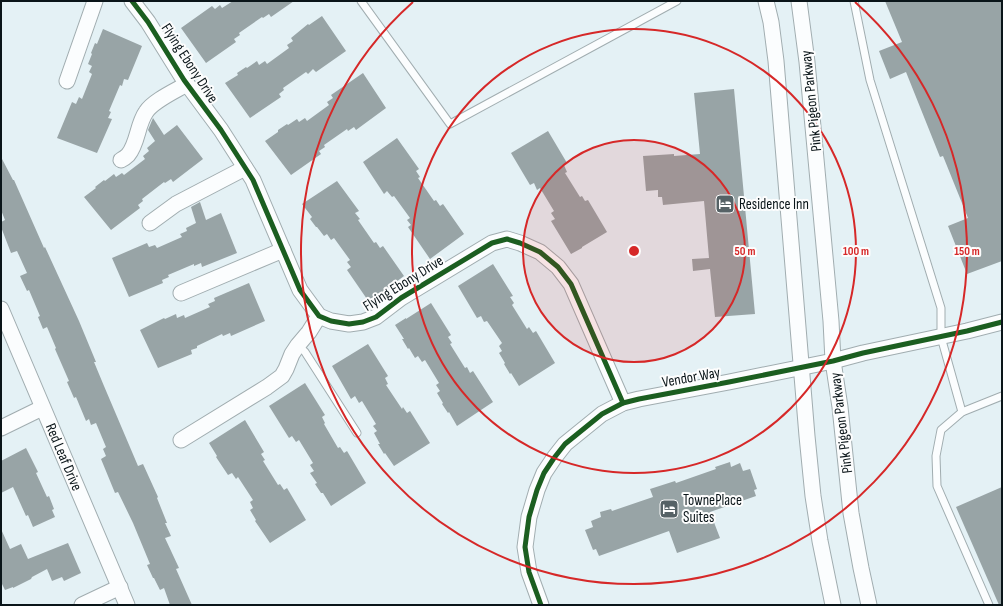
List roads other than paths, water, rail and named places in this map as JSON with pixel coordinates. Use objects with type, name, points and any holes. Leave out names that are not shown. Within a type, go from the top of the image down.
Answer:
[{"type":"street","points":[[67,81],[95,1]]},
{"type":"street","name":"Flying Ebony Drive","points":[[132,1],[148,22],[187,84],[221,130],[253,180],[300,290],[319,316],[330,321],[349,324],[363,322],[376,317],[401,298],[492,243],[507,239],[540,252],[558,267],[571,284],[623,403]]},
{"type":"street","name":"Pink Pigeon Parkway","points":[[766,1],[771,22],[776,61],[813,496],[820,541],[833,605]]},
{"type":"street","name":"Pink Pigeon Parkway","points":[[799,1],[808,70],[831,322],[833,361],[840,407],[851,513],[869,605]]},
{"type":"street","points":[[121,160],[128,156],[133,147],[141,120],[151,106],[187,84]]},
{"type":"street","points":[[150,223],[176,204],[245,168]]},
{"type":"street","points":[[181,293],[283,250]]},
{"type":"street","name":"Red Leaf Drive","points":[[1,309],[127,605]]},
{"type":"street","points":[[181,440],[267,387],[282,376],[292,354],[319,316]]},
{"type":"street","name":"Vendor Way","points":[[541,605],[529,572],[525,547],[529,517],[537,490],[544,473],[554,458],[566,444],[602,414],[623,403],[639,399],[833,361],[1002,322]]},
{"type":"street","points":[[1,428],[42,408]]},
{"type":"street","points":[[82,605],[120,588]]},
{"type":"lane","points":[[360,1],[450,124],[677,1]]},
{"type":"lane","points":[[854,1],[870,80],[941,308],[941,337],[962,412]]},
{"type":"lane","points":[[298,345],[305,352],[357,433]]},
{"type":"lane","points":[[989,605],[937,486],[936,456],[941,430],[962,412],[1002,396]]},
{"type":"place","name":"Residence Inn","points":[[725,204]]},
{"type":"place","name":"TownePlace Suites","points":[[669,509]]}]
